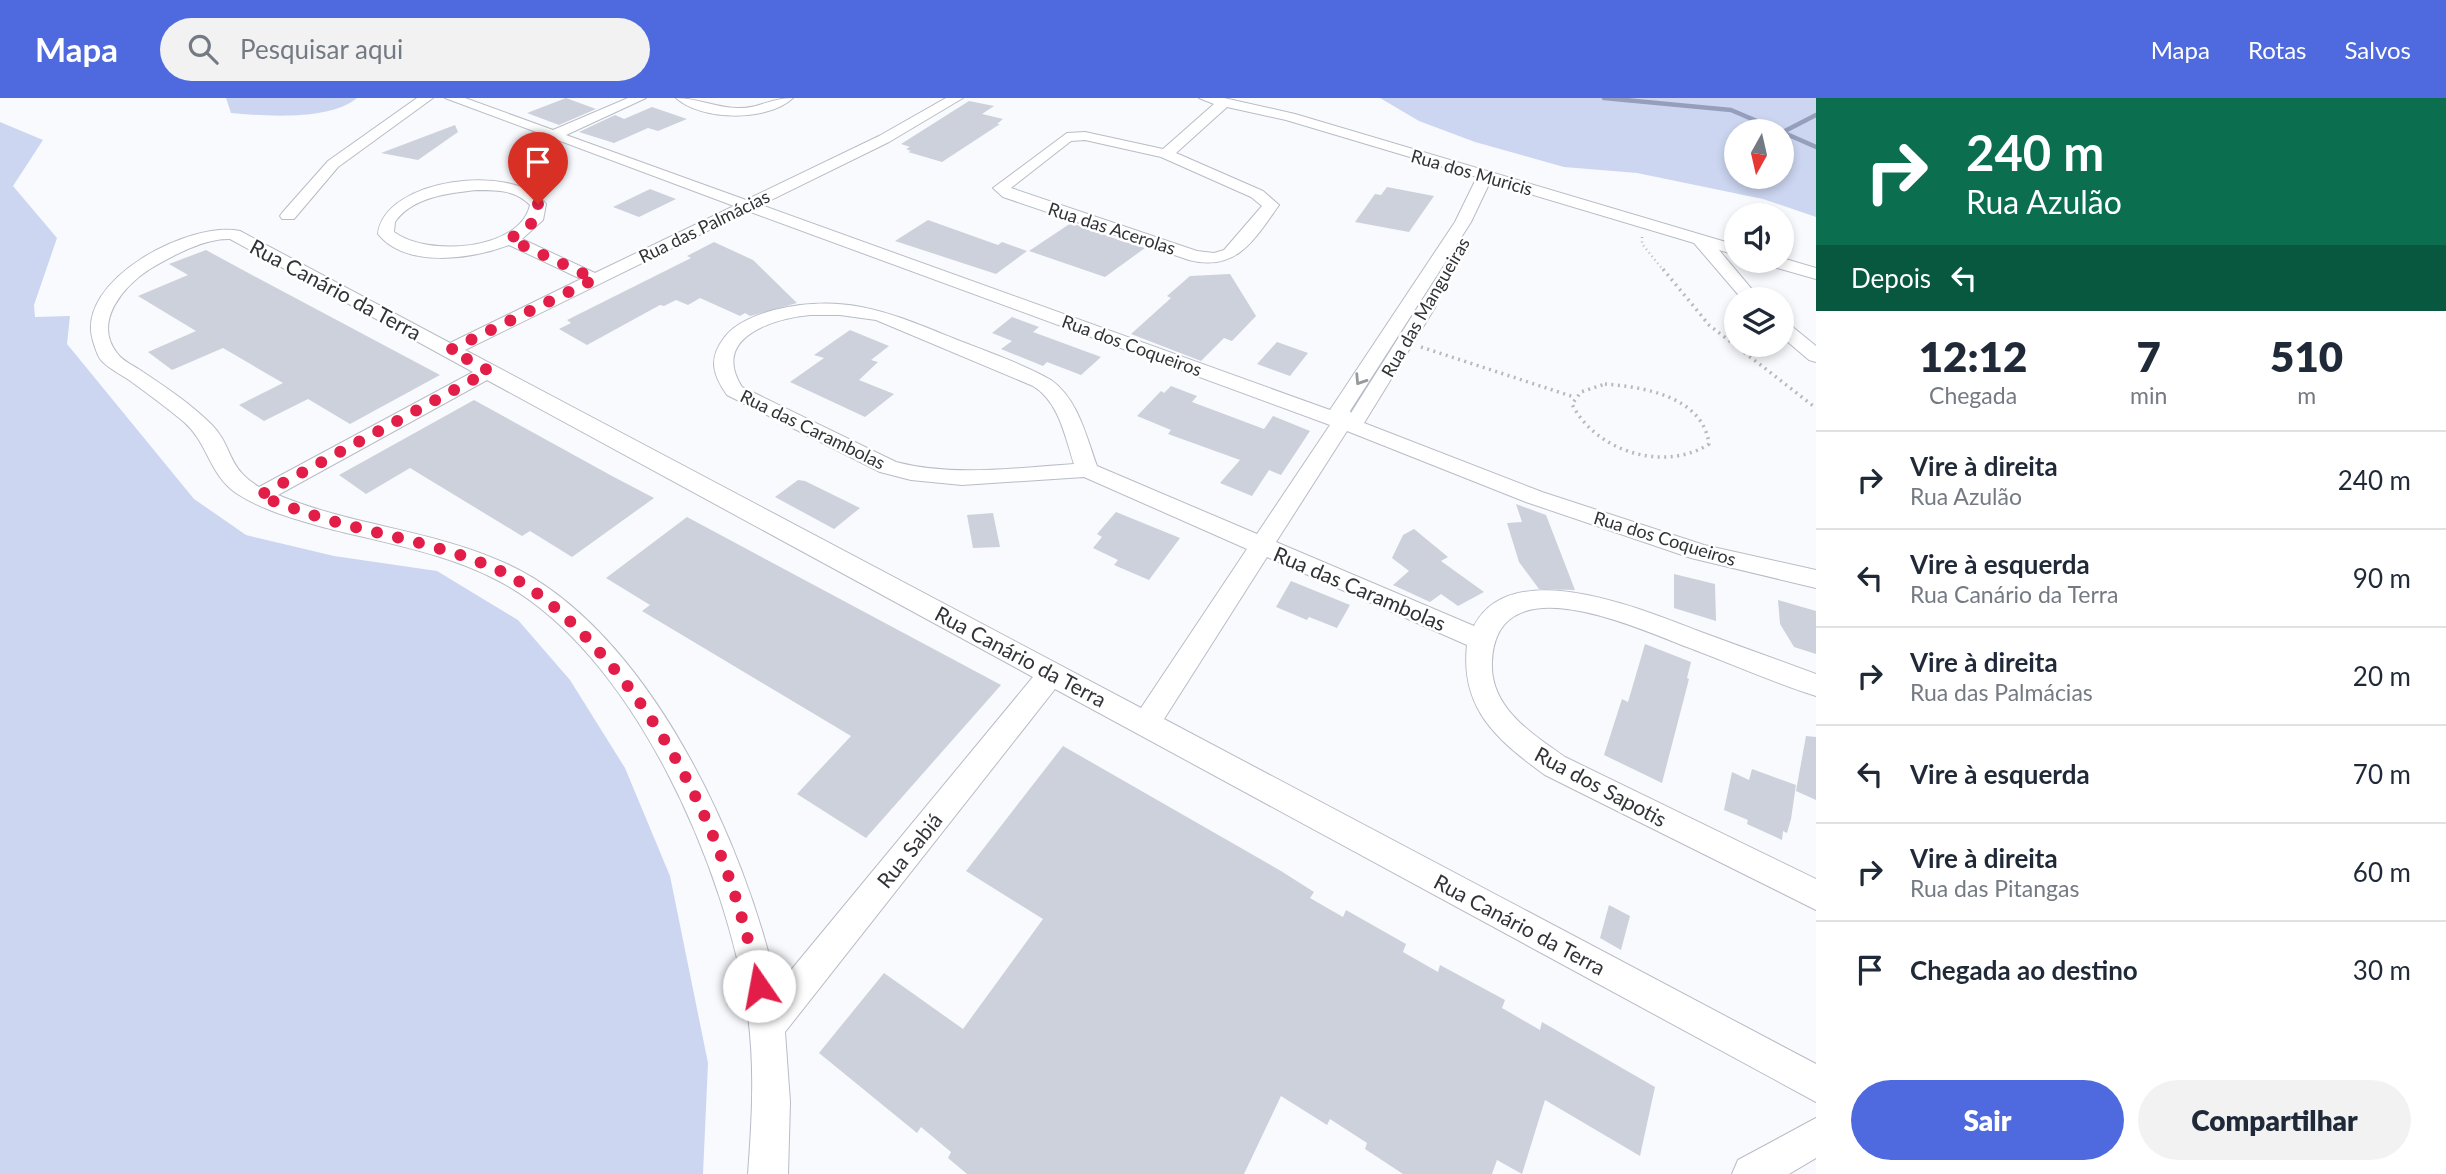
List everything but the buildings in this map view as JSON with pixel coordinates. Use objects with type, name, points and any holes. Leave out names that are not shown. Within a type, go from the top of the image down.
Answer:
[{"type":"street","points":[[288,216],[342,156],[426,98]]},
{"type":"street","name":"Rua dos Coqueiros","points":[[452,98],[1342,422],[1534,497],[1700,552],[1816,579]]},
{"type":"street","points":[[556,134],[639,98]]},
{"type":"street","points":[[683,98],[721,111],[740,114],[758,112],[786,98]]},
{"type":"street","name":"Rua das Palmácias","points":[[450,350],[884,139],[956,98]]},
{"type":"street","name":"Rua dos Muricis","points":[[1206,98],[1290,117],[1724,246]]},
{"type":"street","points":[[1166,153],[1224,102]]},
{"type":"street","name":"Rua das Acerolas","points":[[1085,136],[1166,153],[1257,194],[1270,205],[1230,254],[1214,258],[1195,256],[1009,194],[1001,188],[1067,137],[1085,136]]},
{"type":"street","name":"Rua das Mangueiras","points":[[1147,723],[1342,422],[1358,418],[1398,339],[1492,178]]},
{"type":"street","points":[[509,239],[534,222],[539,210],[538,204],[521,191],[489,185],[450,188],[414,200],[390,216],[385,228],[390,239],[396,244],[427,252],[469,250],[509,239],[595,279]]},
{"type":"street","name":"Rua Canário da Terra","points":[[259,496],[236,482],[223,468],[208,433],[108,356],[100,342],[102,313],[116,285],[127,275],[165,253],[215,234],[234,235],[1816,1084]]},
{"type":"street","points":[[1699,238],[1741,287]]},
{"type":"street","points":[[1794,267],[1816,274]]},
{"type":"street","name":"Rua das Carambolas","points":[[1087,471],[1060,402],[1047,387],[1025,373],[873,314],[834,309],[788,312],[745,330],[731,340],[721,353],[720,363],[724,376],[734,391],[888,467],[933,477],[1087,471],[1479,639]]},
{"type":"street","points":[[1794,338],[1816,356]]},
{"type":"street","points":[[259,496],[489,371]]},
{"type":"street","points":[[259,496],[328,520],[463,556],[498,570],[538,592],[579,629],[623,677],[653,719],[687,777],[716,844],[750,944],[767,1027],[773,1107],[768,1174]]},
{"type":"street","points":[[1479,639],[1485,625],[1511,606],[1538,600],[1567,599],[1609,607],[1816,685]]},
{"type":"street","name":"Rua dos Sapotis","points":[[1479,639],[1479,681],[1486,703],[1519,741],[1555,766],[1816,895]]},
{"type":"street","name":"Rua Sabiá","points":[[767,1027],[1052,673]]},
{"type":"street","points":[[1752,1174],[1816,1137]]},
{"type":"path","points":[[1644,222],[1642,244],[1683,298],[1709,325],[1816,408]]},
{"type":"path","points":[[1398,339],[1574,397]]},
{"type":"path","points":[[1605,384],[1655,392],[1698,416],[1710,435],[1709,444],[1691,456],[1677,458],[1623,449],[1605,441],[1580,423],[1572,404],[1574,397],[1581,390],[1605,384]]},
{"type":"shaded area","points":[[226,98],[357,98],[345,105],[314,114],[278,116],[231,113]]},
{"type":"shaded area","points":[[1380,98],[1816,98],[1816,217],[1794,210],[1794,203],[1775,203],[1637,173],[1564,167],[1475,142],[1419,121]]},
{"type":"shaded area","points":[[0,122],[43,140],[13,186],[57,238],[34,305],[35,317],[70,316],[67,344],[194,499],[246,535],[334,556],[437,571],[518,620],[570,680],[625,768],[670,876],[708,1063],[703,1174],[0,1174]]},
{"type":"waterway","points":[[1604,98],[1731,110],[1752,119]]},
{"type":"waterway","points":[[1794,126],[1816,115]]},
{"type":"waterway","points":[[1794,137],[1816,147]]},
{"type":"route","points":[[538,204],[539,210],[534,222],[509,239],[595,279],[450,350],[489,371],[259,496],[328,520],[463,556],[498,570],[538,592],[579,629],[623,677],[653,719],[687,777],[716,844],[750,944],[759,986]]}]
